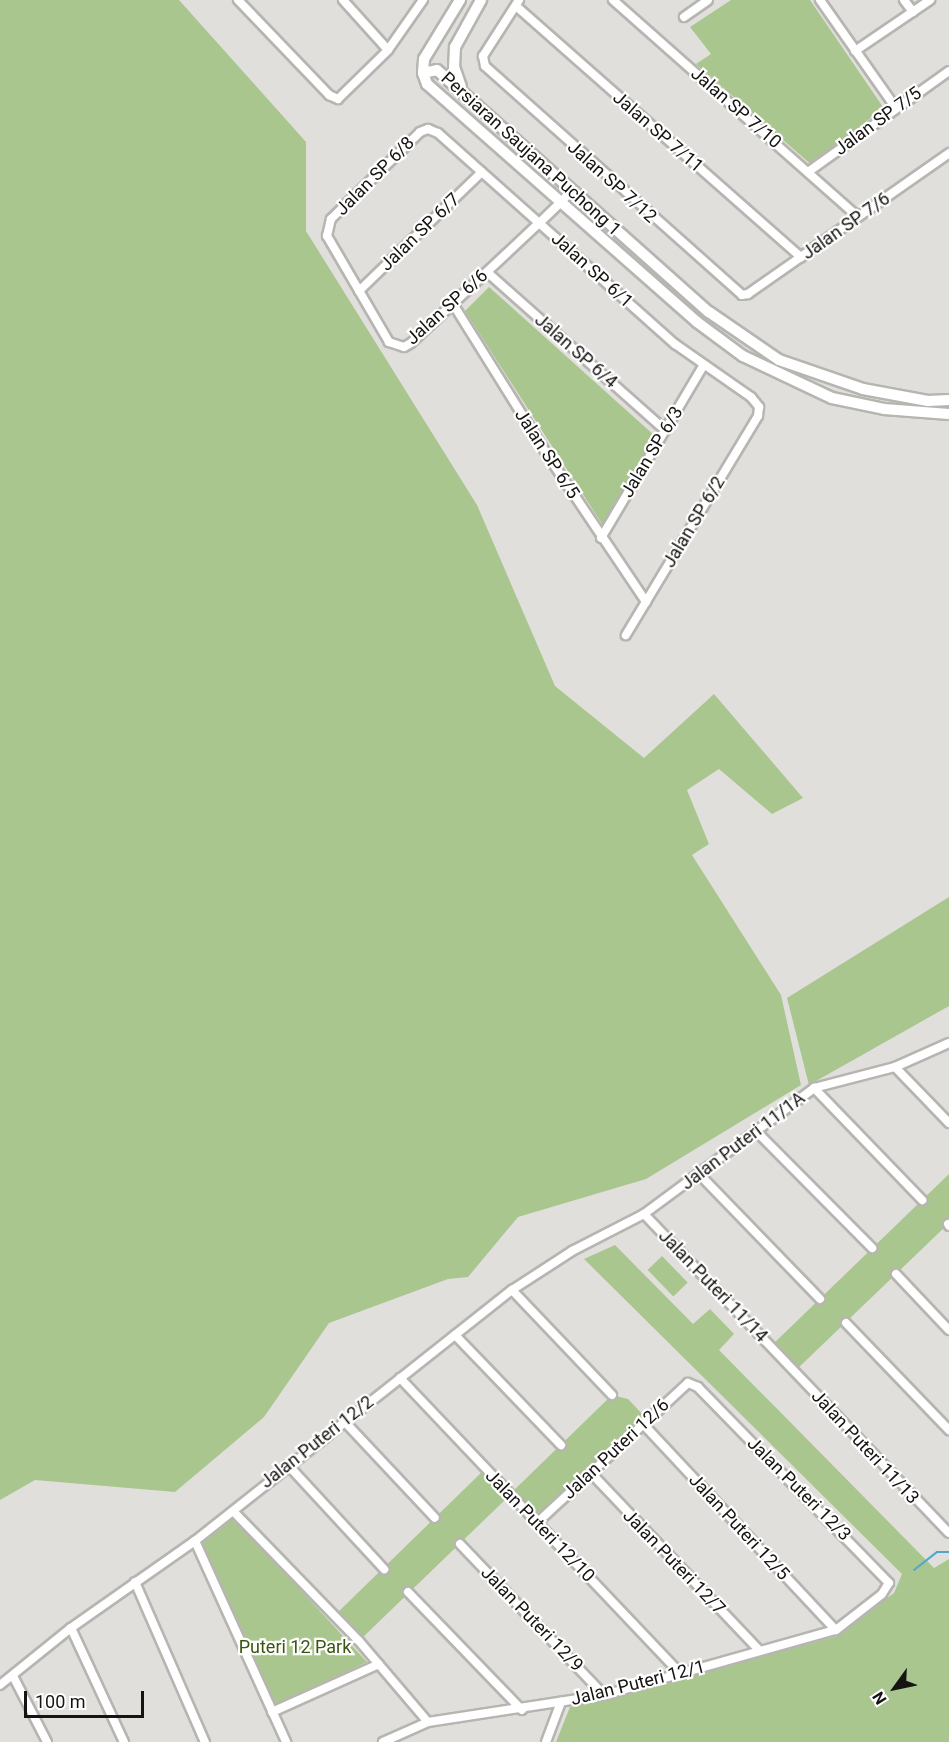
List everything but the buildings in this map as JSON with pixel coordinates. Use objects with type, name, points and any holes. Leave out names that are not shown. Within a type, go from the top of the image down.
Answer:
[{"type":"street","points":[[238,0],[329,95],[338,99],[388,50],[423,0]]},
{"type":"street","points":[[343,0],[388,50]]},
{"type":"street","points":[[423,73],[424,59],[460,0]]},
{"type":"street","points":[[462,90],[454,67],[455,47],[481,0]]},
{"type":"street","name":"Jalan SP 7/10","points":[[613,0],[858,217]]},
{"type":"street","points":[[684,17],[708,0]]},
{"type":"street","points":[[820,0],[896,108]]},
{"type":"street","points":[[904,0],[913,12]]},
{"type":"street","points":[[855,51],[930,0]]},
{"type":"street","name":"Jalan SP 7/12","points":[[518,3],[483,56],[486,66],[742,294]]},
{"type":"street","name":"Jalan SP 7/11","points":[[518,3],[801,257]]},
{"type":"street","name":"Persiaran Saujana Puchong 1","points":[[949,400],[928,401],[863,389],[779,360],[710,312],[571,191],[462,90],[437,70],[423,73],[427,84],[697,322],[743,356],[832,398],[884,409],[949,414]]},
{"type":"street","name":"Jalan SP 7/5","points":[[808,172],[949,71]]},
{"type":"street","name":"Jalan SP 6/1","points":[[428,129],[482,172],[703,366],[751,397],[759,407]]},
{"type":"street","name":"Jalan SP 6/8","points":[[326,228],[370,179],[420,132],[428,129]]},
{"type":"street","name":"Jalan SP 7/6","points":[[742,294],[801,257],[949,153]]},
{"type":"street","name":"Jalan SP 6/7","points":[[359,291],[482,172]]},
{"type":"street","name":"Jalan SP 6/6","points":[[326,228],[327,236],[395,347],[411,343],[571,191]]},
{"type":"street","name":"Jalan SP 6/4","points":[[487,272],[665,430]]},
{"type":"street","name":"Jalan SP 6/5","points":[[453,304],[601,538],[646,602]]},
{"type":"street","name":"Jalan SP 6/3","points":[[601,538],[703,366]]},
{"type":"street","name":"Jalan SP 6/2","points":[[626,635],[758,416],[759,407]]},
{"type":"street","name":"Jalan Puteri 11/1A","points":[[644,1214],[814,1088],[895,1067],[949,1043]]},
{"type":"street","points":[[895,1067],[949,1123]]},
{"type":"street","points":[[814,1088],[922,1200]]},
{"type":"street","points":[[756,1131],[872,1248]]},
{"type":"street","points":[[699,1174],[820,1299]]},
{"type":"street","name":"Jalan Puteri 12/2","points":[[0,1685],[71,1628],[195,1541],[343,1420],[512,1290],[572,1251],[644,1214]]},
{"type":"street","name":"Jalan Puteri 11/14","points":[[644,1214],[782,1359]]},
{"type":"street","points":[[896,1274],[949,1330]]},
{"type":"street","points":[[512,1290],[612,1395]]},
{"type":"street","points":[[846,1323],[949,1430]]},
{"type":"street","points":[[455,1335],[561,1445]]},
{"type":"street","name":"Jalan Puteri 11/13","points":[[782,1359],[949,1533]]},
{"type":"street","name":"Jalan Puteri 12/10","points":[[400,1378],[681,1674]]},
{"type":"street","name":"Jalan Puteri 12/6","points":[[537,1523],[688,1383],[698,1387]]},
{"type":"street","name":"Jalan Puteri 12/3","points":[[698,1387],[880,1569],[889,1582],[882,1594]]},
{"type":"street","points":[[343,1420],[435,1518]]},
{"type":"street","name":"Jalan Puteri 12/5","points":[[643,1424],[836,1630]]},
{"type":"street","points":[[288,1465],[384,1569]]},
{"type":"street","name":"Jalan Puteri 12/7","points":[[591,1473],[759,1650]]},
{"type":"street","points":[[233,1511],[379,1664],[428,1722]]},
{"type":"street","points":[[195,1541],[285,1742]]},
{"type":"street","name":"Jalan Puteri 12/9","points":[[460,1544],[604,1695]]},
{"type":"street","points":[[135,1582],[205,1742]]},
{"type":"street","points":[[408,1592],[522,1710]]},
{"type":"street","name":"Jalan Puteri 12/1","points":[[383,1742],[428,1722],[522,1710],[604,1695],[836,1630],[882,1594]]},
{"type":"street","points":[[71,1628],[124,1742]]},
{"type":"street","points":[[272,1712],[379,1664]]},
{"type":"street","points":[[13,1676],[47,1742]]},
{"type":"street","points":[[546,1742],[561,1702]]},
{"type":"green space","points":[[0,0],[179,0],[306,142],[306,231],[477,505],[555,686],[644,758],[714,694],[803,798],[772,814],[719,769],[687,790],[709,844],[692,855],[781,995],[801,1085],[646,1179],[518,1217],[468,1277],[448,1279],[329,1323],[264,1417],[175,1492],[35,1480],[0,1500]]},
{"type":"green space","points":[[731,0],[810,0],[883,107],[814,167],[696,64],[711,54],[690,27]]},
{"type":"green space","points":[[489,287],[655,436],[606,530],[465,311]]},
{"type":"green space","points":[[949,897],[949,1006],[809,1085],[787,998]]},
{"type":"green space","points":[[949,1174],[949,1223],[794,1372],[770,1347]]},
{"type":"green space","points":[[615,1245],[693,1324],[710,1309],[734,1334],[719,1350],[934,1568],[949,1559],[949,1742],[556,1742],[570,1707],[838,1636],[894,1593],[902,1574],[584,1259]]},
{"type":"green space","points":[[662,1256],[688,1283],[673,1297],[648,1270]]},
{"type":"green space","points":[[612,1395],[628,1399],[647,1419],[537,1523],[510,1495],[359,1641],[334,1616],[485,1469],[510,1494]]},
{"type":"green space","name":"Puteri 12 Park","points":[[233,1517],[367,1662],[274,1705],[200,1544]]},
{"type":"waterway","points":[[914,1570],[937,1552],[949,1552]]}]
